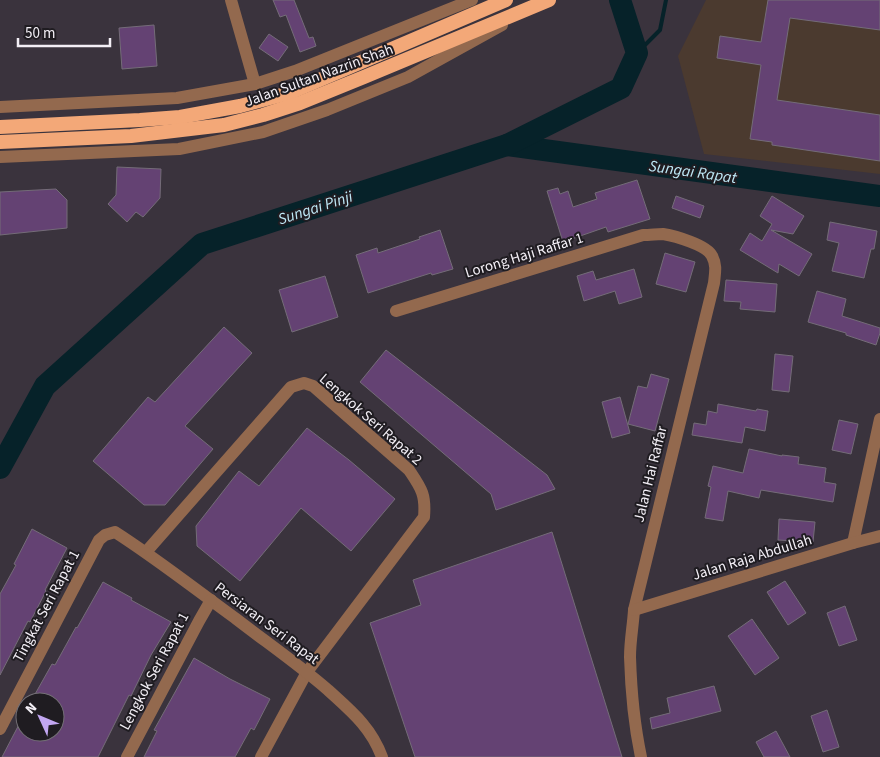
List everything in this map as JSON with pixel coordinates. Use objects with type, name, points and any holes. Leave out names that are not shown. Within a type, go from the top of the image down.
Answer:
[{"type":"highway","name":"Jalan Sultan Nazrin Shah","points":[[0,127],[180,117],[240,106],[289,93],[506,0]]},
{"type":"highway","name":"Jalan Sultan Nazrin Shah","points":[[0,142],[131,136],[224,125],[264,115],[364,77],[547,1]]},
{"type":"street","points":[[231,0],[255,84]]},
{"type":"street","points":[[0,107],[177,98],[255,84],[472,0]]},
{"type":"street","points":[[0,158],[179,149],[263,132],[327,110],[408,77],[547,1]]},
{"type":"street","name":"Lorong Haji Raffar 1","points":[[396,311],[624,240],[662,234]]},
{"type":"street","name":"Jalan Hai Raffar","points":[[641,757],[637,739],[630,656],[634,610],[714,283],[716,267],[712,254],[705,248],[695,243],[662,234]]},
{"type":"street","name":"Lengkok Seri Rapat 2","points":[[146,552],[291,387],[304,383],[313,386],[409,470],[420,486],[425,502],[424,517],[307,672],[261,757]]},
{"type":"street","points":[[853,543],[880,419]]},
{"type":"street","name":"Persiaran Seri Rapat","points":[[115,532],[146,552],[307,672],[356,715],[376,741],[382,757]]},
{"type":"street","name":"Tingkat Seri Rapat 1","points":[[0,729],[99,540],[105,535],[115,532]]},
{"type":"street","name":"Jalan Raja Abdullah","points":[[634,610],[880,536]]},
{"type":"street","name":"Lengkok Seri Rapat 1","points":[[127,757],[211,600]]},
{"type":"shaded area","points":[[706,0],[880,0],[880,174],[704,154],[678,56]]},
{"type":"building","points":[[273,0],[294,0],[309,38],[313,37],[316,46],[300,52],[286,15],[280,17]]},
{"type":"building","points":[[768,0],[880,0],[880,30],[790,18],[777,100],[880,115],[880,161],[772,145],[772,142],[750,139],[761,65],[717,58],[720,36],[761,42]]},
{"type":"building","points":[[154,25],[157,66],[122,69],[119,28]]},
{"type":"building","points":[[269,34],[288,47],[278,61],[259,48]]},
{"type":"building","points":[[117,167],[161,169],[160,198],[143,217],[136,212],[127,222],[108,204],[116,195]]},
{"type":"building","points":[[637,180],[650,219],[608,232],[606,227],[563,242],[547,191],[558,188],[560,194],[568,191],[573,207],[597,199],[595,193]]},
{"type":"building","points":[[56,189],[67,200],[67,228],[0,235],[0,192]]},
{"type":"building","points":[[676,196],[704,206],[700,218],[672,208]]},
{"type":"building","points":[[772,196],[804,216],[793,234],[771,230],[812,254],[799,276],[779,264],[778,273],[740,250],[750,233],[762,241],[772,224],[760,216]]},
{"type":"building","points":[[830,222],[877,231],[874,249],[871,249],[864,278],[832,271],[839,243],[827,240]]},
{"type":"building","points":[[440,230],[453,269],[432,275],[431,273],[368,293],[356,255],[377,248],[378,253]]},
{"type":"building","points":[[665,253],[695,262],[686,292],[656,284]]},
{"type":"building","points":[[634,269],[642,297],[619,304],[615,291],[584,301],[577,276],[593,271],[596,280]]},
{"type":"building","points":[[325,276],[338,317],[292,332],[279,290]]},
{"type":"building","points":[[726,280],[777,284],[775,312],[740,309],[741,302],[724,301]]},
{"type":"building","points":[[817,291],[846,299],[842,316],[880,328],[876,345],[846,335],[846,333],[808,322]]},
{"type":"building","points":[[224,327],[252,353],[185,426],[213,449],[165,505],[144,505],[93,461],[148,397],[155,402]]},
{"type":"building","points":[[386,350],[547,475],[555,489],[496,510],[491,494],[360,382]]},
{"type":"building","points":[[775,354],[793,356],[789,392],[772,390]]},
{"type":"building","points":[[651,374],[669,379],[655,431],[628,424],[638,386],[647,388]]},
{"type":"building","points":[[620,397],[630,433],[612,438],[602,402]]},
{"type":"building","points":[[718,404],[756,411],[757,409],[768,411],[765,431],[745,427],[742,443],[692,435],[694,423],[706,425],[708,411],[717,413]]},
{"type":"building","points":[[839,420],[858,424],[851,454],[832,450]]},
{"type":"building","points":[[307,428],[395,499],[351,551],[301,508],[240,581],[197,546],[196,526],[239,471],[259,486]]},
{"type":"building","points":[[749,449],[782,456],[799,457],[798,464],[826,468],[824,482],[836,484],[833,502],[761,490],[759,498],[728,491],[723,521],[705,518],[711,487],[708,486],[713,466],[743,473]]},
{"type":"building","points":[[779,519],[815,522],[813,542],[778,540]]},
{"type":"building","points":[[32,529],[67,548],[30,622],[28,621],[0,675],[0,594],[16,565],[14,564]]},
{"type":"building","points":[[552,532],[622,757],[415,757],[370,623],[421,605],[413,580]]},
{"type":"building","points":[[785,581],[806,613],[788,625],[767,592]]},
{"type":"building","points":[[103,582],[171,622],[151,655],[131,696],[129,695],[98,757],[2,757],[15,732],[15,742],[65,742],[65,692],[36,692],[52,664],[55,665]]},
{"type":"building","points":[[845,606],[857,640],[839,646],[827,613]]},
{"type":"building","points":[[752,619],[779,658],[755,675],[728,636]]},
{"type":"building","points":[[194,658],[270,699],[254,730],[251,728],[235,757],[144,757],[157,731],[154,730]]},
{"type":"building","points":[[714,686],[721,711],[652,729],[650,718],[670,713],[667,698]]},
{"type":"building","points":[[827,710],[839,747],[823,752],[811,716]]},
{"type":"building","points":[[776,731],[790,757],[764,757],[756,742]]},
{"type":"waterway","name":"Sungai Pinji","points":[[0,468],[45,386],[202,244],[507,145],[621,88],[637,53],[620,0]]},
{"type":"waterway","points":[[637,53],[660,30],[666,0]]},
{"type":"waterway","name":"Sungai Rapat","points":[[507,145],[880,196]]}]
